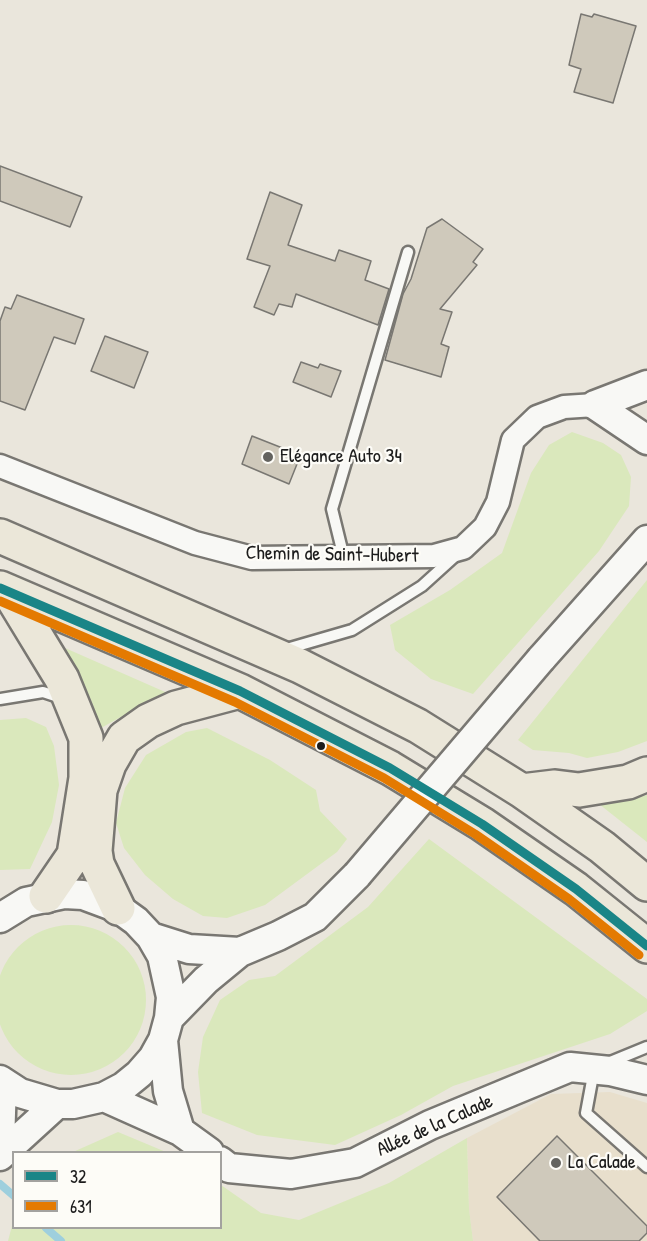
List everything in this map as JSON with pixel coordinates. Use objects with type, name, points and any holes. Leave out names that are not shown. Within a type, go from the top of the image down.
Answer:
[{"type":"main road","points":[[0,536],[272,654],[418,726],[522,791],[602,847],[647,884]]},
{"type":"main road","points":[[5,590],[240,691],[390,768],[482,824],[576,889],[647,946]]},
{"type":"main road","points":[[5,590],[47,651],[72,702],[86,738],[86,778],[74,855],[46,896]]},
{"type":"main road","points":[[118,908],[98,864],[95,850],[99,790],[109,764],[124,738],[148,721],[176,708],[240,691]]},
{"type":"main road","points":[[522,791],[555,787],[579,790],[628,782],[647,774]]},
{"type":"street","name":"Chemin de Saint-Hubert","points":[[0,466],[195,543],[252,558],[434,556],[463,548],[485,527],[498,502],[513,440],[537,417],[564,407],[595,405],[647,385]]},
{"type":"street","points":[[595,405],[647,440]]},
{"type":"street","points":[[1,1082],[20,1093],[57,1104],[73,1104],[104,1097],[123,1087],[139,1074],[166,1029],[206,980],[240,952],[278,936],[315,916],[357,875],[541,659],[647,540]]},
{"type":"street","points":[[3,913],[46,896],[83,895],[118,908],[136,921],[151,937],[162,956],[168,976],[171,997],[166,1029],[168,1091],[180,1131]]},
{"type":"street","points":[[151,937],[189,949],[240,952]]},
{"type":"street","name":"Allée de la Calade","points":[[222,1163],[229,1168],[291,1174],[355,1162],[430,1125],[570,1067],[594,1069],[647,1080]]},
{"type":"street","points":[[0,1143],[3,1121],[1,1082]]},
{"type":"street","points":[[104,1097],[180,1131],[208,1151]]},
{"type":"street","points":[[0,1156],[57,1104]]},
{"type":"lane","points":[[344,558],[332,509],[408,252]]},
{"type":"lane","points":[[272,654],[352,630],[422,586],[463,548]]},
{"type":"lane","points":[[0,699],[43,692],[72,702]]},
{"type":"lane","points":[[647,1047],[594,1069],[586,1113],[647,1167]]},
{"type":"shaded area","points":[[610,1092],[647,1103],[647,1241],[473,1241],[469,1209],[467,1138],[551,1094]]},
{"type":"green space","points":[[572,432],[603,443],[621,455],[631,477],[629,506],[599,551],[473,694],[431,679],[395,650],[390,625],[450,590],[502,553],[531,473],[549,445]]},
{"type":"green space","points":[[647,580],[647,741],[618,752],[587,758],[569,753],[533,750],[518,740]]},
{"type":"green space","points":[[65,648],[172,695],[146,703],[101,728],[91,700]]},
{"type":"green space","points":[[26,718],[46,727],[54,746],[59,785],[52,822],[30,869],[0,870],[0,720]]},
{"type":"green space","points":[[207,728],[270,760],[316,790],[320,811],[347,839],[337,852],[265,905],[227,918],[203,916],[173,899],[145,875],[124,848],[116,823],[125,788],[146,755],[186,732]]},
{"type":"green space","points":[[647,795],[647,842],[599,804],[639,797]]},
{"type":"green space","points":[[429,839],[647,999],[647,1011],[610,1034],[453,1086],[401,1115],[335,1145],[257,1135],[202,1113],[198,1072],[203,1037],[220,1000],[249,980],[275,976],[368,907]]},
{"type":"green space","points":[[56,926],[86,926],[113,937],[134,958],[145,985],[145,1015],[134,1042],[113,1063],[86,1074],[56,1074],[29,1063],[8,1042],[-1,1021],[-1,979],[8,958],[29,937]]},
{"type":"green space","points":[[118,1132],[164,1151],[75,1151]]},
{"type":"green space","points":[[467,1138],[469,1209],[473,1241],[8,1241],[12,1226],[12,1229],[222,1229],[222,1186],[261,1213],[299,1220],[389,1183]]},
{"type":"building","points":[[581,14],[592,17],[594,14],[636,26],[613,103],[574,92],[581,69],[569,65]]},
{"type":"building","points":[[0,166],[82,197],[70,227],[0,201]]},
{"type":"building","points":[[270,192],[302,205],[288,245],[335,261],[339,250],[371,261],[365,280],[389,289],[378,325],[296,294],[292,307],[279,304],[274,315],[254,307],[270,266],[247,259]]},
{"type":"building","points":[[442,219],[483,249],[473,262],[477,265],[440,309],[452,312],[441,344],[449,347],[441,377],[385,360],[403,294],[411,279],[427,228]]},
{"type":"building","points":[[17,295],[84,319],[75,344],[54,337],[25,410],[0,401],[0,321],[5,307],[11,309]]},
{"type":"building","points":[[105,336],[148,352],[134,388],[91,371]]},
{"type":"building","points":[[301,362],[318,368],[320,364],[341,371],[331,397],[293,382]]},
{"type":"building","points":[[252,436],[290,451],[287,459],[297,464],[289,484],[242,464]]},
{"type":"building","points":[[557,1136],[647,1226],[647,1233],[639,1241],[540,1241],[497,1197]]},
{"type":"waterway","points":[[0,1184],[12,1194]]},
{"type":"waterway","points":[[47,1229],[61,1241]]},
{"type":"transit line","name":"32","points":[[0,588],[240,691],[390,768],[482,824],[576,889],[647,946]]},
{"type":"transit line","name":"631","points":[[0,601],[235,702],[384,778],[475,834],[569,899],[639,955]]},
{"type":"place","name":"Elégance Auto 34","points":[[268,457]]},
{"type":"place","name":"La Calade","points":[[556,1163]]}]
